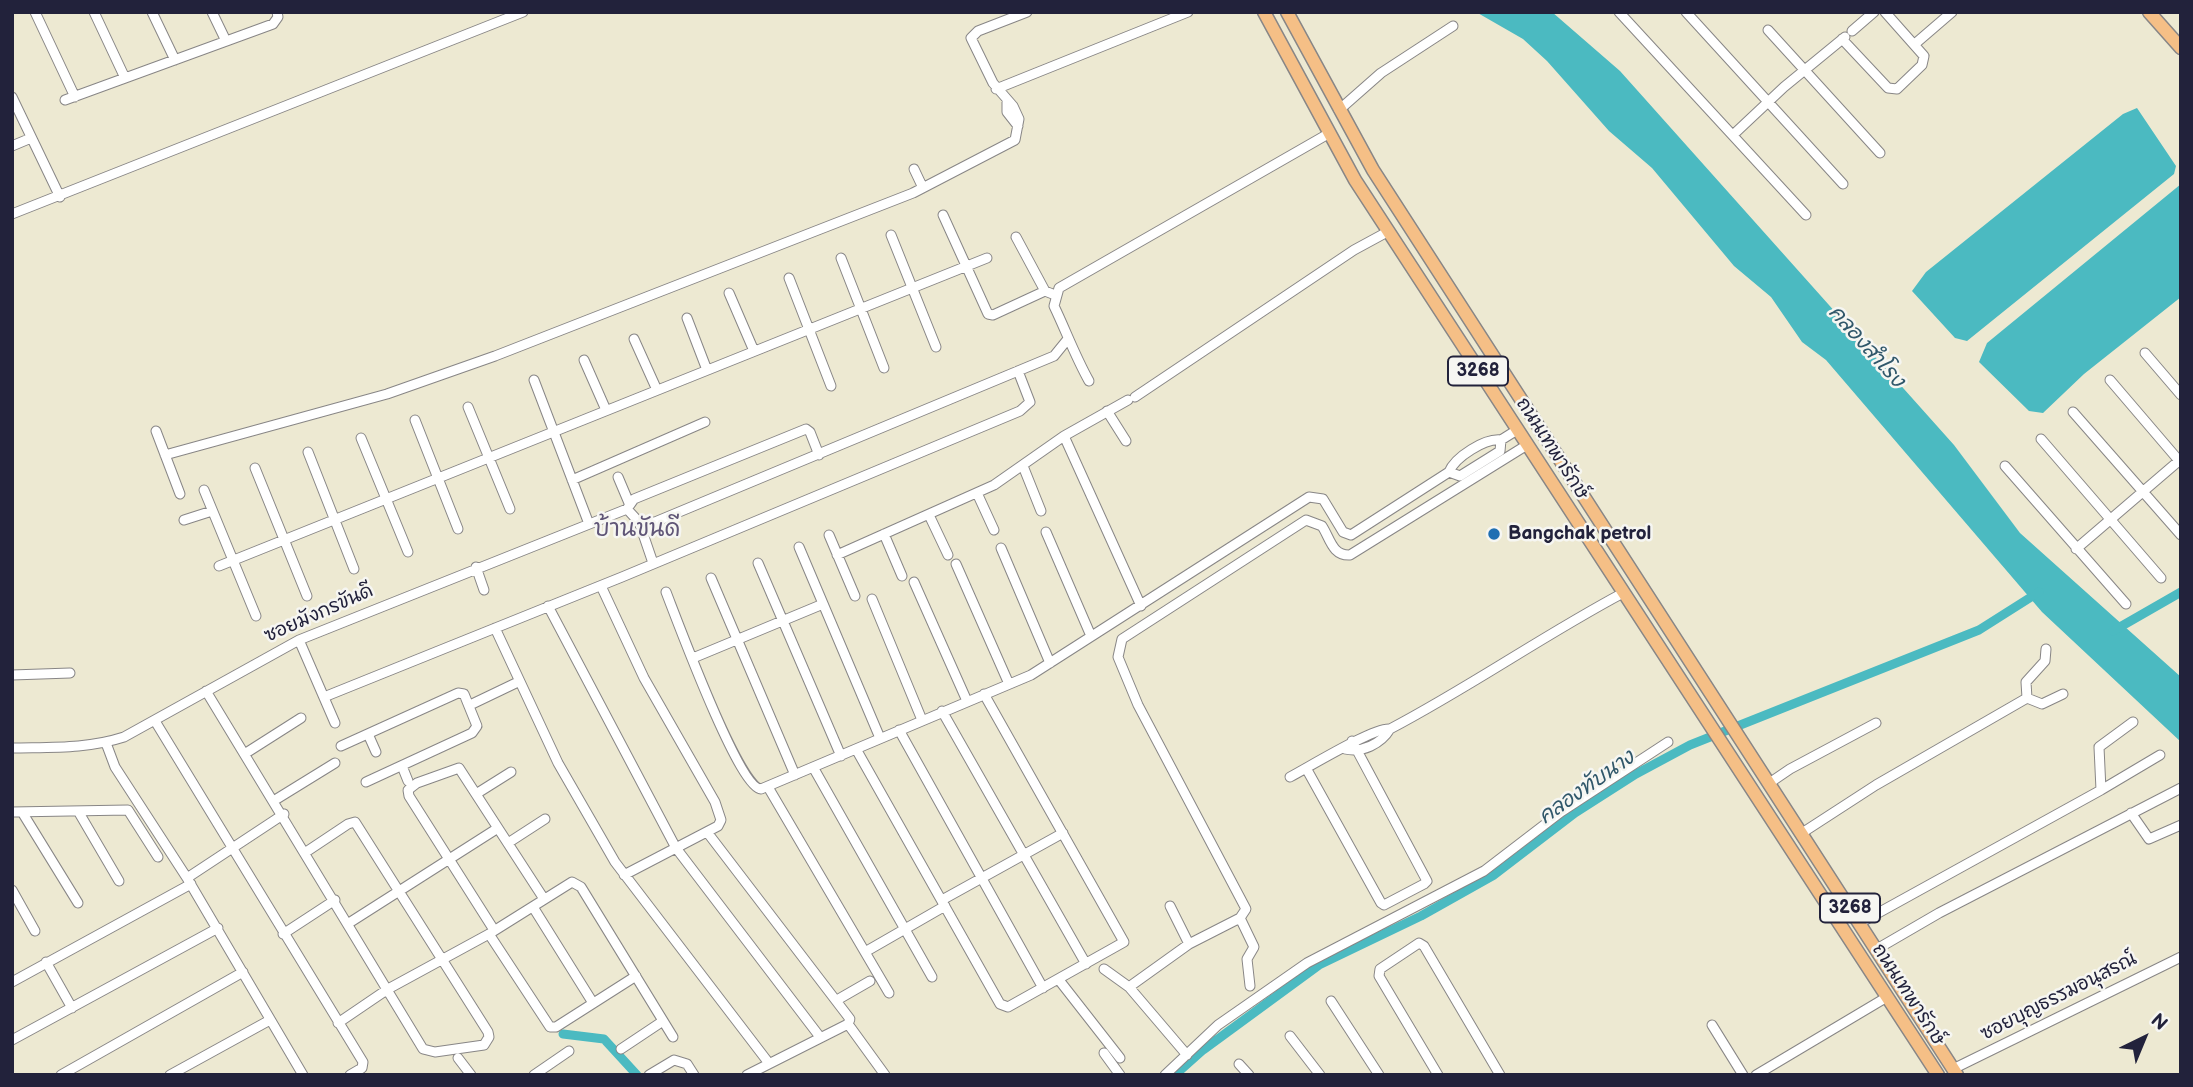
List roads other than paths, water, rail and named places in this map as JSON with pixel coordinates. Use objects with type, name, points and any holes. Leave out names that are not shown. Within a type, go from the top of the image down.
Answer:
[{"type":"main road","name":"ถนนเทพารักษ์","points":[[1264,12],[1328,134],[1461,345],[1938,1075]]},
{"type":"main road","name":"ถนนเทพารักษ์","points":[[1287,12],[1373,170],[1955,1072]]},
{"type":"main road","points":[[2149,12],[2181,48]]},
{"type":"main road","points":[[1461,345],[1479,334]]},
{"type":"street","points":[[35,12],[70,99],[273,24],[277,22],[277,12]]},
{"type":"street","points":[[94,12],[125,78]]},
{"type":"street","points":[[152,12],[175,60]]},
{"type":"street","points":[[212,12],[226,41]]},
{"type":"street","points":[[12,214],[523,12]]},
{"type":"street","points":[[165,455],[387,394],[495,356],[923,188],[1011,144],[1017,135],[1019,119],[1013,106],[996,89],[971,38],[978,31],[1027,12]]},
{"type":"street","points":[[996,89],[1188,12]]},
{"type":"street","points":[[1619,12],[1806,215]]},
{"type":"street","points":[[1686,12],[1843,184]]},
{"type":"street","points":[[1734,134],[1874,12]]},
{"type":"street","points":[[1847,35],[1888,88],[1895,90],[1922,65],[1924,56],[1916,43],[1885,12]]},
{"type":"street","points":[[1916,43],[1951,12]]},
{"type":"street","points":[[1339,110],[1381,73],[1453,26]]},
{"type":"street","points":[[1768,30],[1880,153]]},
{"type":"street","points":[[12,97],[60,197]]},
{"type":"street","points":[[1088,381],[1067,340],[1066,331],[1054,306],[1055,295],[1059,289],[1328,134]]},
{"type":"street","points":[[12,146],[32,138]]},
{"type":"street","points":[[914,169],[923,188]]},
{"type":"street","points":[[943,215],[964,268],[988,314],[993,315],[1045,291]]},
{"type":"street","points":[[837,555],[977,493],[1023,466],[1064,436],[1132,398],[1354,250],[1389,231]]},
{"type":"street","points":[[891,235],[936,346]]},
{"type":"street","points":[[1016,237],[1045,291],[1055,295]]},
{"type":"street","points":[[219,566],[987,257]]},
{"type":"street","points":[[841,258],[884,368]]},
{"type":"street","points":[[789,278],[831,386]]},
{"type":"street","points":[[729,293],[754,351]]},
{"type":"street","points":[[687,318],[706,370]]},
{"type":"street","points":[[634,339],[657,390]]},
{"type":"street","points":[[639,522],[655,522],[1054,356],[1067,340]]},
{"type":"street","points":[[2145,353],[2181,395]]},
{"type":"street","points":[[584,360],[606,410]]},
{"type":"street","points":[[324,696],[601,586],[1020,411],[1030,402],[1018,371]]},
{"type":"street","points":[[534,380],[589,524]]},
{"type":"street","points":[[2076,549],[2180,461],[2110,380]]},
{"type":"street","points":[[468,407],[509,509]]},
{"type":"street","points":[[1107,411],[1126,441]]},
{"type":"street","points":[[2074,412],[2181,535]]},
{"type":"street","points":[[415,420],[458,530]]},
{"type":"street","points":[[572,480],[705,422]]},
{"type":"street","name":"ซอยมังกรขันดี","points":[[12,748],[75,747],[106,743],[155,721],[299,640],[475,567],[589,524],[806,429],[810,432],[819,455]]},
{"type":"street","points":[[666,592],[746,777],[756,789],[768,787],[1009,684],[1050,663],[1309,497],[1322,499],[1347,535],[1449,472],[1453,463],[1492,439],[1501,440],[1517,430]]},
{"type":"street","points":[[156,431],[180,494]]},
{"type":"street","points":[[1064,436],[1141,606]]},
{"type":"street","points":[[361,438],[408,552]]},
{"type":"street","points":[[2041,439],[2161,578]]},
{"type":"street","points":[[1449,472],[1460,476],[1500,451],[1501,440]]},
{"type":"street","points":[[1129,987],[1189,944],[1240,918],[1246,909],[1241,894],[1138,705],[1120,666],[1118,645],[1144,623],[1306,520],[1322,526],[1333,548],[1342,555],[1350,555],[1527,445]]},
{"type":"street","points":[[308,452],[354,569]]},
{"type":"street","points":[[1023,466],[1041,511]]},
{"type":"street","points":[[2005,466],[2126,604]]},
{"type":"street","points":[[255,468],[307,596]]},
{"type":"street","points":[[618,477],[628,506],[639,522],[653,563]]},
{"type":"street","points":[[204,490],[256,616]]},
{"type":"street","points":[[977,493],[994,530]]},
{"type":"street","points":[[184,520],[212,511]]},
{"type":"street","points":[[929,514],[948,555]]},
{"type":"street","points":[[1046,532],[1091,636]]},
{"type":"street","points":[[884,534],[902,576]]},
{"type":"street","points":[[829,535],[855,596]]},
{"type":"street","points":[[799,547],[880,738]]},
{"type":"street","points":[[1001,548],[1050,663]]},
{"type":"street","points":[[758,563],[841,756]]},
{"type":"street","points":[[957,565],[1009,684]]},
{"type":"street","points":[[475,567],[484,590]]},
{"type":"street","points":[[711,578],[795,775]]},
{"type":"street","points":[[914,582],[967,701]]},
{"type":"street","points":[[601,586],[644,678],[715,802],[722,821],[707,832],[624,875]]},
{"type":"street","points":[[1356,752],[1384,739],[1390,729],[1459,692],[1579,617],[1623,593]]},
{"type":"street","points":[[872,599],[922,720]]},
{"type":"street","points":[[693,658],[823,604]]},
{"type":"street","points":[[548,606],[676,848],[820,1037]]},
{"type":"street","points":[[495,628],[558,763],[624,875],[768,1062]]},
{"type":"street","points":[[299,640],[335,723]]},
{"type":"street","points":[[2026,698],[2025,685],[2045,661],[2046,649]]},
{"type":"street","points":[[12,675],[70,673]]},
{"type":"street","points":[[470,705],[518,682]]},
{"type":"street","points":[[206,691],[284,814],[306,852],[425,1051],[484,1045],[489,1037],[488,1032],[355,822],[306,852]]},
{"type":"street","points":[[341,746],[458,693],[464,694],[477,726],[472,733],[366,782]]},
{"type":"street","points":[[856,749],[1004,1007],[1059,980],[1121,944],[1123,936],[984,694]]},
{"type":"street","points":[[2026,698],[2042,704],[2063,694]]},
{"type":"street","points":[[1802,833],[1876,785],[2026,698]]},
{"type":"street","points":[[942,711],[1086,964]]},
{"type":"street","points":[[246,753],[301,718]]},
{"type":"street","points":[[155,721],[364,1065],[350,1075]]},
{"type":"street","points":[[2101,790],[2098,747],[2133,722]]},
{"type":"street","points":[[1768,784],[1790,769],[1876,723]]},
{"type":"street","points":[[1290,777],[1383,728],[1390,729]]},
{"type":"street","points":[[899,730],[1043,988]]},
{"type":"street","points":[[369,734],[376,752]]},
{"type":"street","points":[[1165,1075],[1226,1020],[1307,962],[1474,877],[1561,812],[1668,742]]},
{"type":"street","points":[[106,743],[115,761],[115,767],[128,783],[218,928],[303,1075]]},
{"type":"street","points":[[1306,768],[1378,900],[1384,905],[1426,881],[1356,752],[1348,745]]},
{"type":"street","points":[[1860,923],[2160,755]]},
{"type":"street","points":[[275,800],[335,763]]},
{"type":"street","points":[[402,766],[408,781]]},
{"type":"street","points":[[813,767],[932,977]]},
{"type":"street","points":[[544,899],[459,768],[416,783],[408,790],[408,796],[550,1027],[556,1027],[636,976]]},
{"type":"street","points":[[476,794],[511,772]]},
{"type":"street","points":[[768,787],[889,993]]},
{"type":"street","points":[[1877,949],[2181,788]]},
{"type":"street","points":[[17,812],[128,810],[158,857]]},
{"type":"street","points":[[78,811],[120,881]]},
{"type":"street","points":[[17,812],[78,903]]},
{"type":"street","points":[[2132,813],[2149,839],[2181,825]]},
{"type":"street","points":[[12,982],[189,881],[284,814]]},
{"type":"street","points":[[508,843],[544,819]]},
{"type":"street","points":[[349,923],[498,828]]},
{"type":"street","points":[[707,832],[849,1015],[848,1024],[885,1075]]},
{"type":"street","points":[[865,952],[905,931],[982,878],[1063,833]]},
{"type":"street","points":[[338,1023],[388,989],[492,932],[568,884],[579,885],[673,1037]]},
{"type":"street","points":[[12,890],[35,931]]},
{"type":"street","points":[[283,934],[335,900]]},
{"type":"street","points":[[533,906],[593,1003]]},
{"type":"street","points":[[1170,906],[1189,944]]},
{"type":"street","points":[[1240,918],[1254,947],[1247,959],[1250,986]]},
{"type":"street","points":[[12,1040],[218,928]]},
{"type":"street","points":[[1438,1075],[1379,976],[1380,969],[1419,943],[1424,946],[1500,1075]]},
{"type":"street","name":"ซอยบุญธรรมอนุสรณ์","points":[[1955,1072],[2181,957]]},
{"type":"street","points":[[46,962],[72,1008]]},
{"type":"street","points":[[1104,969],[1129,987],[1187,1055]]},
{"type":"street","points":[[61,1075],[243,972]]},
{"type":"street","points":[[1059,980],[1120,1058]]},
{"type":"street","points":[[836,1000],[870,981]]},
{"type":"street","points":[[1756,1075],[1887,997]]},
{"type":"street","points":[[1331,1001],[1379,1075]]},
{"type":"street","points":[[170,1075],[270,1020]]},
{"type":"street","points":[[621,1049],[663,1021]]},
{"type":"street","points":[[747,1075],[759,1072],[768,1062],[848,1024]]},
{"type":"street","points":[[1712,1025],[1743,1075]]},
{"type":"street","points":[[1290,1036],[1320,1075]]},
{"type":"street","points":[[534,1075],[569,1051]]},
{"type":"street","points":[[1104,1053],[1120,1075]]},
{"type":"street","points":[[458,1058],[471,1075]]},
{"type":"street","points":[[649,1075],[674,1060],[687,1064],[694,1075]]},
{"type":"street","points":[[1239,1064],[1249,1075]]},
{"type":"water","name":"คลองสำโรง","points":[[1476,12],[1552,12],[1620,71],[1954,445],[2020,533],[2181,677],[2181,742],[2042,612],[1826,360],[1802,342],[1771,297],[1734,266],[1652,168],[1609,131],[1547,61],[1523,39]]},
{"type":"water","points":[[2137,108],[2176,166],[2174,174],[1967,341],[1955,338],[1912,291],[1926,272],[2123,114]]},
{"type":"water","points":[[2181,184],[2181,297],[2084,374],[2043,413],[2029,411],[1979,362],[1987,343]]},
{"type":"waterway","name":"คลองทับนาง","points":[[1175,1075],[1203,1050],[1319,965],[1421,916],[1494,875],[1575,813],[1636,774],[1690,745],[1979,630],[2039,592]]},
{"type":"waterway","points":[[2113,631],[2181,592]]},
{"type":"waterway","points":[[563,1034],[604,1039],[637,1075]]},
{"type":"place","name":"Bangchak petrol","points":[[1494,534]]},
{"type":"district","name":"บ้านขันดี","points":[[637,530]]}]
